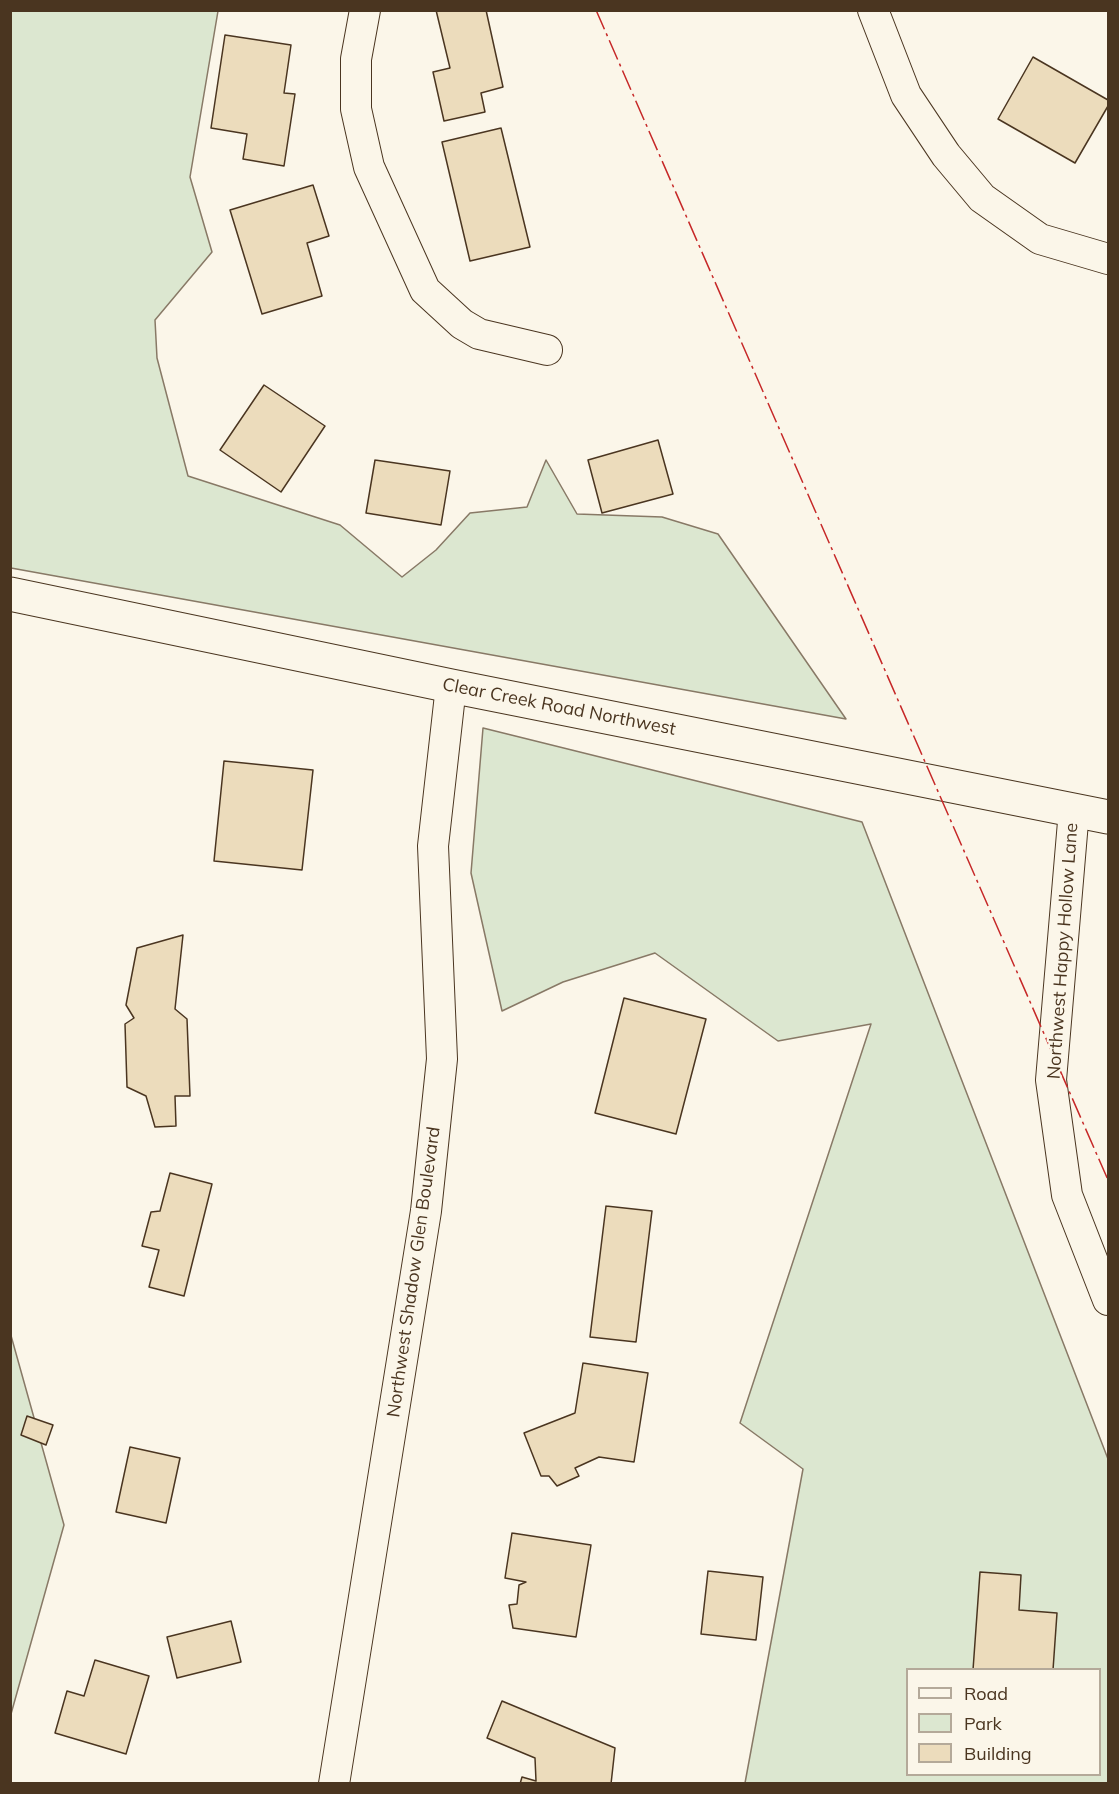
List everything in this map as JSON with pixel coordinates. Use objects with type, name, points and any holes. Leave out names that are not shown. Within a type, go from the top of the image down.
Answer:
[{"type":"main road","name":"Clear Creek Road Northwest","points":[[10,594],[451,686],[1108,817]]},
{"type":"street","points":[[365,10],[356,59],[356,109],[369,167],[425,290],[462,324],[479,334],[547,350]]},
{"type":"street","points":[[873,10],[906,95],[946,155],[982,198],[1040,238],[1108,260]]},
{"type":"street","name":"Northwest Shadow Glen Boulevard","points":[[334,1784],[424,1222],[431,1164],[442,1059],[433,846],[451,686]]},
{"type":"street","name":"Northwest Happy Hollow Lane","points":[[1074,810],[1051,1080],[1067,1195],[1108,1300]]},
{"type":"green space","points":[[10,11],[218,11],[190,177],[212,252],[155,320],[157,358],[188,476],[340,525],[402,577],[436,550],[470,513],[527,507],[546,460],[577,514],[662,517],[718,534],[846,719],[11,568]]},
{"type":"green space","points":[[483,728],[862,822],[1108,1459],[1108,1783],[745,1783],[803,1469],[740,1423],[871,1024],[778,1041],[655,953],[563,982],[502,1011],[471,873]]},
{"type":"green space","points":[[10,1332],[64,1525],[11,1714],[10,1714]]},
{"type":"building","points":[[436,10],[486,10],[503,87],[481,93],[485,112],[444,121],[433,72],[450,68]]},
{"type":"building","points":[[225,35],[291,45],[284,93],[295,94],[284,166],[243,159],[247,134],[211,128]]},
{"type":"building","points":[[1033,57],[1108,100],[1108,106],[1075,163],[998,119]]},
{"type":"building","points":[[501,128],[530,247],[470,261],[442,142]]},
{"type":"building","points":[[313,185],[329,236],[307,243],[322,296],[262,314],[230,210]]},
{"type":"building","points":[[264,385],[325,426],[281,492],[220,450]]},
{"type":"building","points":[[658,440],[673,494],[602,513],[588,460]]},
{"type":"building","points":[[375,460],[450,471],[441,525],[366,513]]},
{"type":"building","points":[[224,761],[313,770],[302,870],[214,861]]},
{"type":"building","points":[[183,935],[175,1009],[187,1019],[190,1096],[175,1096],[176,1126],[155,1127],[146,1096],[127,1087],[125,1024],[134,1018],[126,1005],[137,948]]},
{"type":"building","points":[[624,998],[706,1019],[676,1134],[595,1113]]},
{"type":"building","points":[[170,1173],[212,1184],[184,1296],[149,1287],[159,1250],[142,1246],[151,1212],[160,1211]]},
{"type":"building","points":[[606,1206],[652,1211],[636,1342],[590,1337]]},
{"type":"building","points":[[583,1363],[648,1373],[634,1462],[599,1457],[575,1468],[579,1476],[557,1486],[549,1476],[541,1476],[524,1433],[575,1413]]},
{"type":"building","points":[[27,1416],[53,1425],[46,1445],[21,1435]]},
{"type":"building","points":[[130,1447],[180,1458],[166,1523],[116,1512]]},
{"type":"building","points":[[512,1533],[591,1545],[576,1637],[513,1628],[509,1605],[517,1604],[519,1585],[526,1582],[505,1578]]},
{"type":"building","points":[[708,1571],[763,1577],[756,1640],[701,1634]]},
{"type":"building","points":[[980,1572],[1021,1575],[1019,1610],[1057,1613],[1053,1668],[973,1668]]},
{"type":"building","points":[[231,1621],[241,1662],[177,1678],[167,1637]]},
{"type":"building","points":[[95,1660],[149,1676],[126,1754],[55,1733],[67,1691],[84,1696]]},
{"type":"building","points":[[502,1701],[615,1748],[611,1784],[520,1784],[522,1777],[536,1781],[535,1758],[487,1738]]},
{"type":"power","points":[[596,10],[1108,1180]]}]
